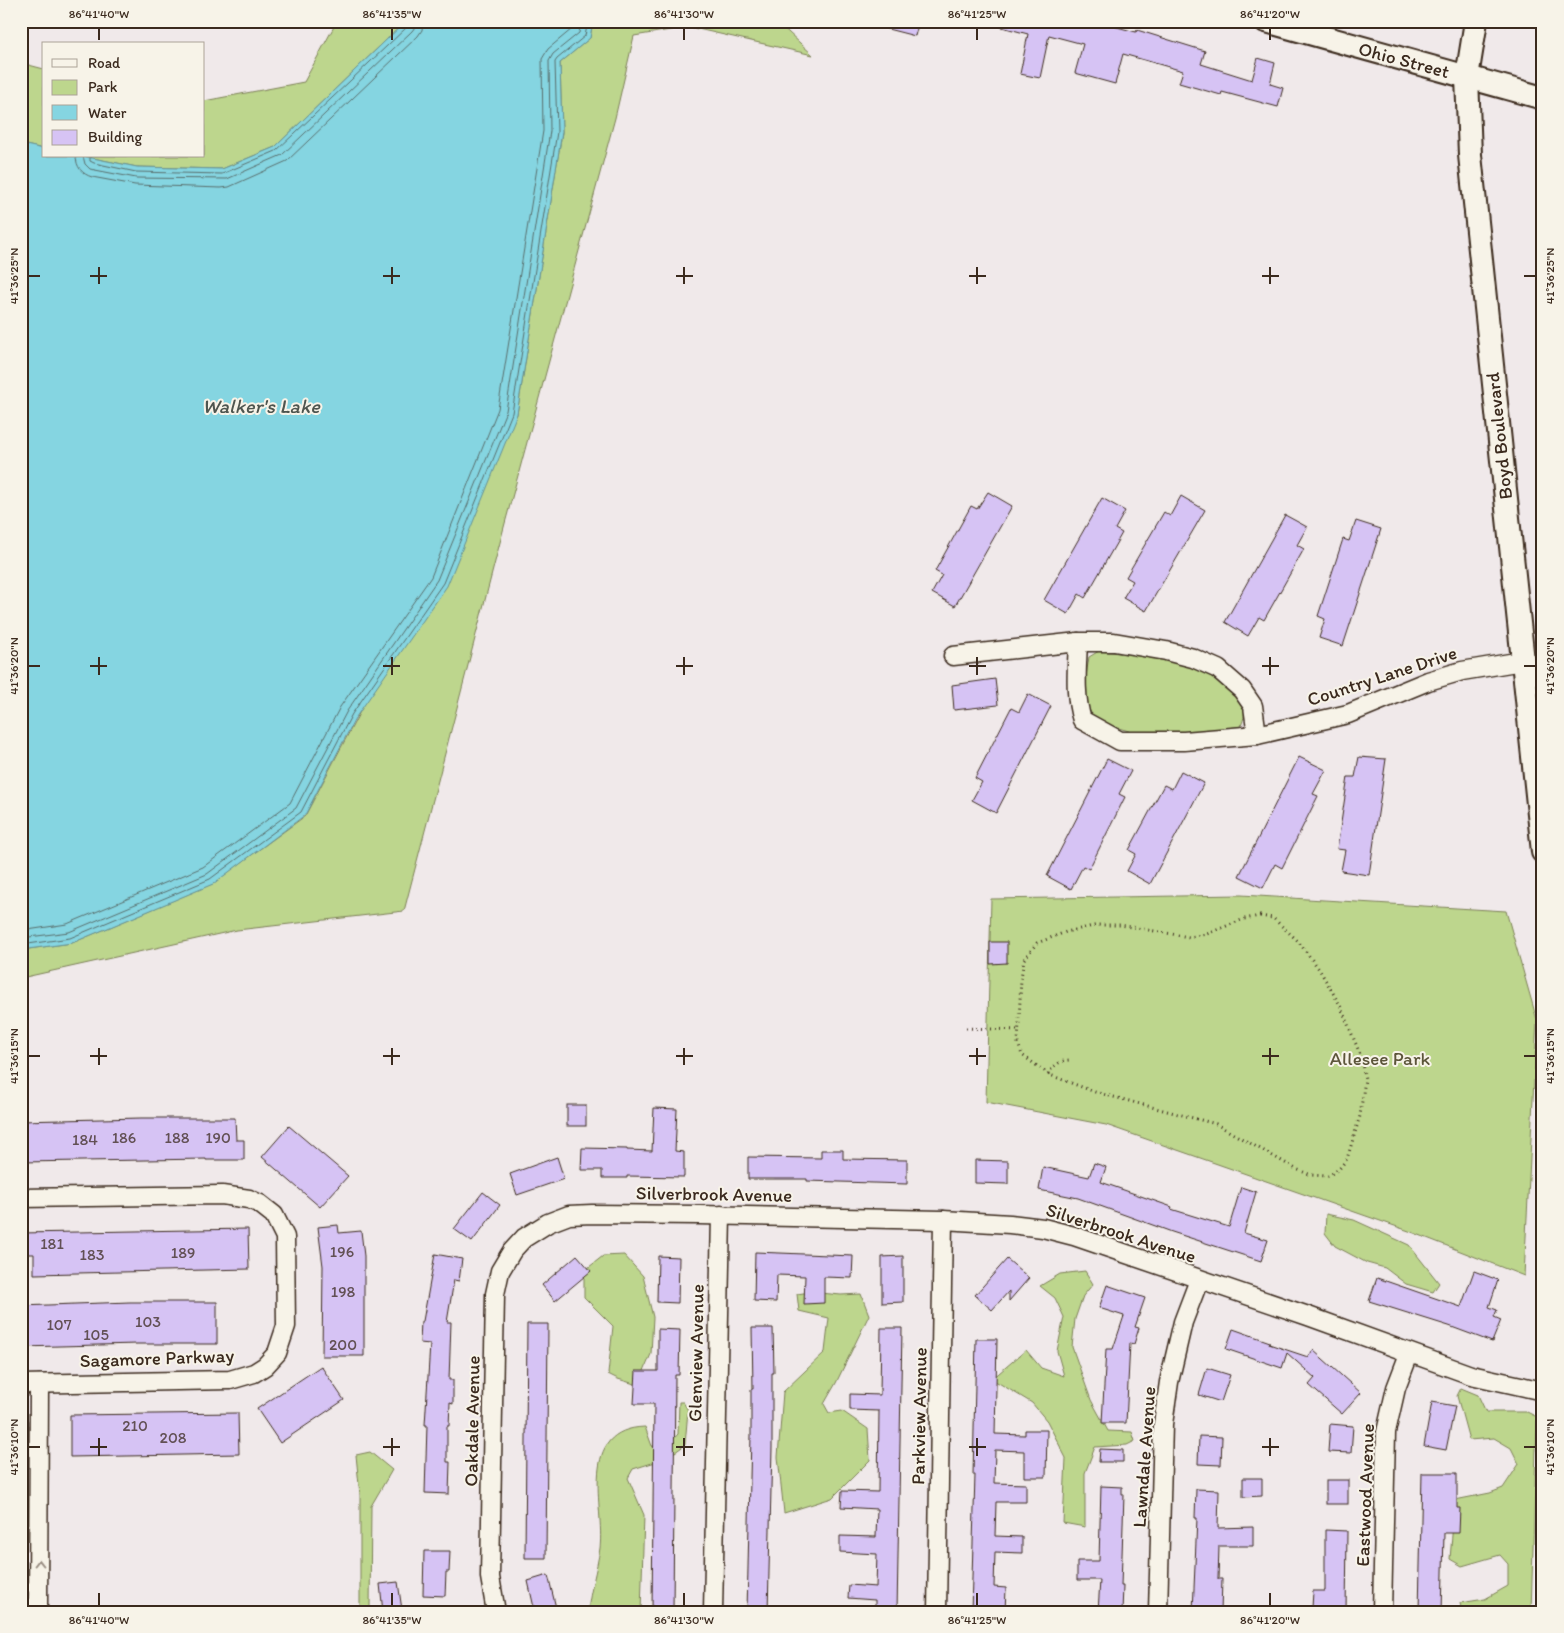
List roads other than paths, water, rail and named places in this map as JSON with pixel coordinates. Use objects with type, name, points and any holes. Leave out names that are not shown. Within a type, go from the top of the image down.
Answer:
[{"type":"street","name":"Ohio Street","points":[[1266,21],[1543,98]]},
{"type":"street","name":"Boyd Boulevard","points":[[1476,21],[1467,77],[1470,155],[1543,852]]},
{"type":"street","name":"Country Lane Drive","points":[[1078,642],[1077,695],[1078,709],[1082,720],[1120,741],[1184,741],[1257,735],[1348,714],[1428,681],[1462,671],[1522,661]]},
{"type":"street","points":[[953,656],[1078,642],[1114,642],[1166,650],[1193,658],[1218,669],[1242,690],[1253,706],[1257,735]]},
{"type":"street","name":"Sagamore Parkway","points":[[21,1198],[222,1195],[249,1199],[260,1204],[274,1215],[285,1237],[286,1326],[277,1353],[265,1366],[254,1373],[230,1380],[21,1384]]},
{"type":"street","name":"Silverbrook Avenue","points":[[524,1238],[548,1223],[570,1215],[592,1214],[944,1220],[1043,1228],[1074,1236],[1308,1316],[1471,1375],[1543,1392]]},
{"type":"street","name":"Glenview Avenue","points":[[713,1612],[720,1215]]},
{"type":"street","name":"Parkview Avenue","points":[[937,1612],[944,1220]]},
{"type":"street","name":"Oakdale Avenue","points":[[496,1612],[490,1577],[495,1294],[500,1271],[512,1251],[524,1238]]},
{"type":"street","name":"Lawndale Avenue","points":[[1158,1612],[1163,1424],[1169,1382],[1183,1322],[1199,1280]]},
{"type":"street","name":"Eastwood Avenue","points":[[1382,1612],[1386,1432],[1396,1388],[1409,1354]]},
{"type":"street","points":[[38,1612],[30,1587],[39,1384]]},
{"type":"water","name":"Walker's Lake","points":[[406,21],[593,21],[590,38],[560,63],[562,132],[517,414],[447,586],[356,717],[305,815],[213,884],[72,943],[21,950],[21,144],[42,149],[42,158],[93,158],[137,167],[222,169],[275,147]]},
{"type":"park label","name":"Allesee Park","points":[[1380,1058]]}]
